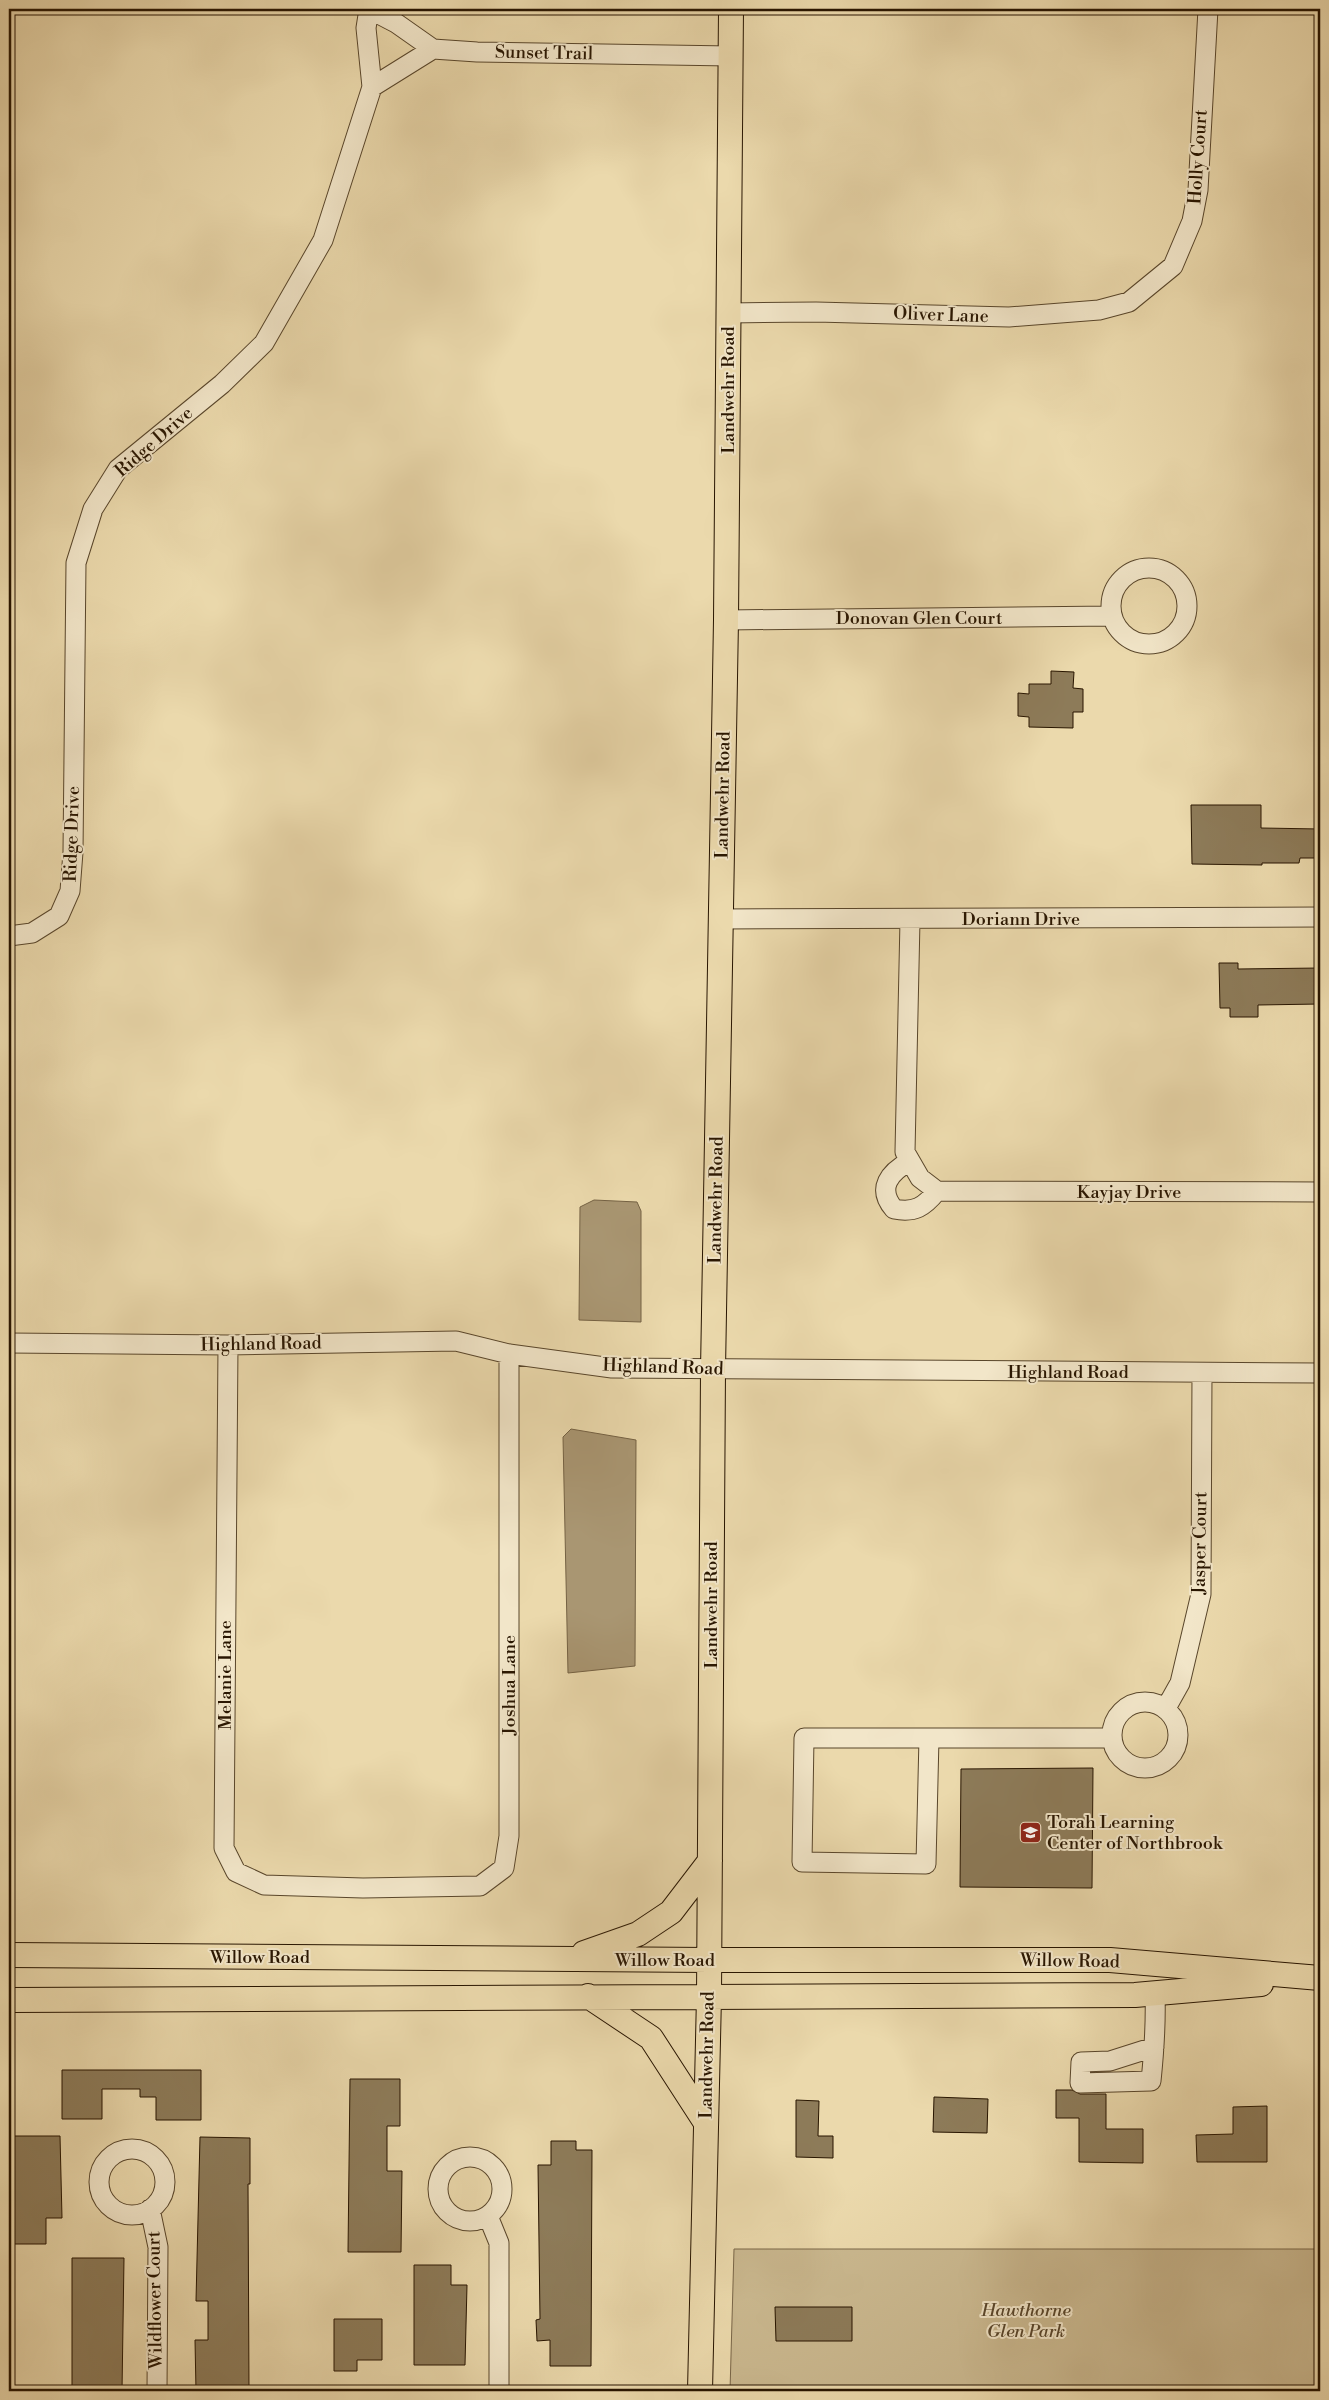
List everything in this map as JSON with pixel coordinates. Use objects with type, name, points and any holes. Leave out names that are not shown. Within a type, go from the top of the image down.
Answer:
[{"type":"main road","name":"Landwehr Road","points":[[700,2391],[709,1996],[713,1370],[726,620],[731,9]]},
{"type":"main road","points":[[563,1959],[638,1934],[670,1912],[710,1861]]},
{"type":"main road","name":"Willow Road","points":[[9,1955],[709,1960],[1110,1960],[1320,1978]]},
{"type":"main road","name":"Willow Road","points":[[9,2000],[1155,1994],[1320,1978]]},
{"type":"main road","points":[[588,1996],[651,2038],[706,2123]]},
{"type":"street","points":[[369,9],[396,23],[433,49],[372,87],[366,28],[369,9]]},
{"type":"street","name":"Holly Court","points":[[1146,289],[1173,266],[1192,221],[1198,190],[1208,9]]},
{"type":"street","name":"Sunset Trail","points":[[433,49],[477,52],[731,56]]},
{"type":"street","name":"Ridge Drive","points":[[9,936],[32,933],[59,916],[70,891],[73,852],[76,564],[93,509],[118,469],[222,384],[264,343],[323,240],[372,87]]},
{"type":"street","name":"Oliver Lane","points":[[729,313],[816,312],[1009,318],[1099,310],[1129,302],[1146,289]]},
{"type":"street","points":[[1141,569],[1159,570],[1175,578],[1183,588],[1187,600],[1187,612],[1177,632],[1157,643],[1146,644],[1129,638],[1117,626],[1112,616],[1111,604],[1114,592],[1120,582],[1129,574],[1141,569]]},
{"type":"street","name":"Donovan Glen Court","points":[[726,620],[1112,616]]},
{"type":"street","name":"Doriann Drive","points":[[721,919],[910,920],[1320,917]]},
{"type":"street","points":[[910,920],[905,1152],[920,1178],[938,1191],[926,1204],[917,1210],[894,1209],[889,1204],[885,1190],[895,1169],[910,1161]]},
{"type":"street","name":"Kayjay Drive","points":[[938,1191],[1320,1192]]},
{"type":"street","name":"Highland Road","points":[[9,1343],[228,1345],[456,1341],[509,1354],[612,1368],[1320,1373]]},
{"type":"street","name":"Melanie Lane","points":[[228,1345],[224,1848],[236,1872],[264,1885],[363,1888]]},
{"type":"street","name":"Joshua Lane","points":[[363,1888],[480,1886],[504,1868],[509,1836],[509,1354]]},
{"type":"street","name":"Jasper Court","points":[[1166,1708],[1180,1683],[1201,1594],[1202,1372]]},
{"type":"street","points":[[1148,1701],[1166,1708],[1178,1726],[1177,1748],[1171,1757],[1162,1764],[1140,1768],[1130,1765],[1121,1758],[1112,1738],[1116,1719],[1129,1705],[1148,1701]]},
{"type":"street","points":[[929,1738],[926,1864],[802,1862],[804,1738],[929,1738],[1112,1738]]},
{"type":"street","points":[[1154,2047],[1155,1994]]},
{"type":"street","name":"Wildflower Court","points":[[150,2209],[158,2247],[157,2391]]},
{"type":"street","points":[[488,2216],[499,2243],[499,2391]]},
{"type":"green space","name":"Hawthorne Glen Park","points":[[734,2249],[1320,2249],[1320,2391],[730,2391]]},
{"type":"shaded area","points":[[594,1200],[637,1202],[641,1211],[641,1322],[579,1320],[580,1207]]},
{"type":"shaded area","points":[[571,1429],[636,1440],[635,1666],[568,1673],[563,1437]]},
{"type":"building","points":[[1051,671],[1074,672],[1073,688],[1083,689],[1083,712],[1073,712],[1073,728],[1029,727],[1029,717],[1018,716],[1018,693],[1029,694],[1029,684],[1051,684]]},
{"type":"building","points":[[1191,805],[1261,805],[1261,828],[1320,829],[1320,858],[1300,858],[1299,863],[1262,863],[1262,865],[1192,864]]},
{"type":"building","points":[[1219,963],[1238,963],[1238,969],[1320,968],[1320,1004],[1258,1005],[1258,1017],[1230,1017],[1230,1008],[1220,1008]]},
{"type":"building","points":[[1093,1768],[1092,1888],[960,1887],[961,1769]]},
{"type":"building","points":[[62,2070],[201,2070],[201,2120],[156,2120],[156,2097],[140,2097],[140,2089],[102,2089],[102,2119],[62,2119]]},
{"type":"building","points":[[350,2079],[400,2079],[400,2126],[387,2126],[387,2171],[402,2171],[401,2252],[348,2252]]},
{"type":"building","points":[[1056,2090],[1072,2090],[1080,2094],[1106,2094],[1106,2129],[1143,2129],[1143,2163],[1079,2162],[1079,2118],[1056,2118]]},
{"type":"building","points":[[934,2097],[988,2099],[987,2133],[933,2132]]},
{"type":"building","points":[[796,2100],[819,2101],[818,2136],[833,2136],[833,2158],[796,2157]]},
{"type":"building","points":[[1267,2106],[1267,2162],[1197,2162],[1196,2135],[1233,2134],[1233,2107]]},
{"type":"building","points":[[9,2136],[60,2136],[62,2218],[46,2218],[46,2244],[9,2244]]},
{"type":"building","points":[[200,2137],[250,2138],[250,2184],[248,2184],[249,2391],[196,2391],[195,2340],[208,2340],[208,2301],[196,2301]]},
{"type":"building","points":[[551,2141],[576,2141],[576,2150],[592,2150],[591,2366],[550,2366],[550,2340],[537,2341],[536,2320],[540,2319],[538,2165],[551,2165]]},
{"type":"building","points":[[72,2258],[124,2258],[122,2391],[72,2391]]},
{"type":"building","points":[[414,2265],[451,2265],[451,2285],[467,2285],[465,2365],[414,2365]]},
{"type":"building","points":[[775,2307],[852,2307],[852,2341],[776,2341]]},
{"type":"building","points":[[334,2319],[382,2319],[382,2360],[357,2360],[357,2371],[334,2371]]},
{"type":"place","name":"Torah Learning Center of Northbrook","points":[[1031,1832]]}]
